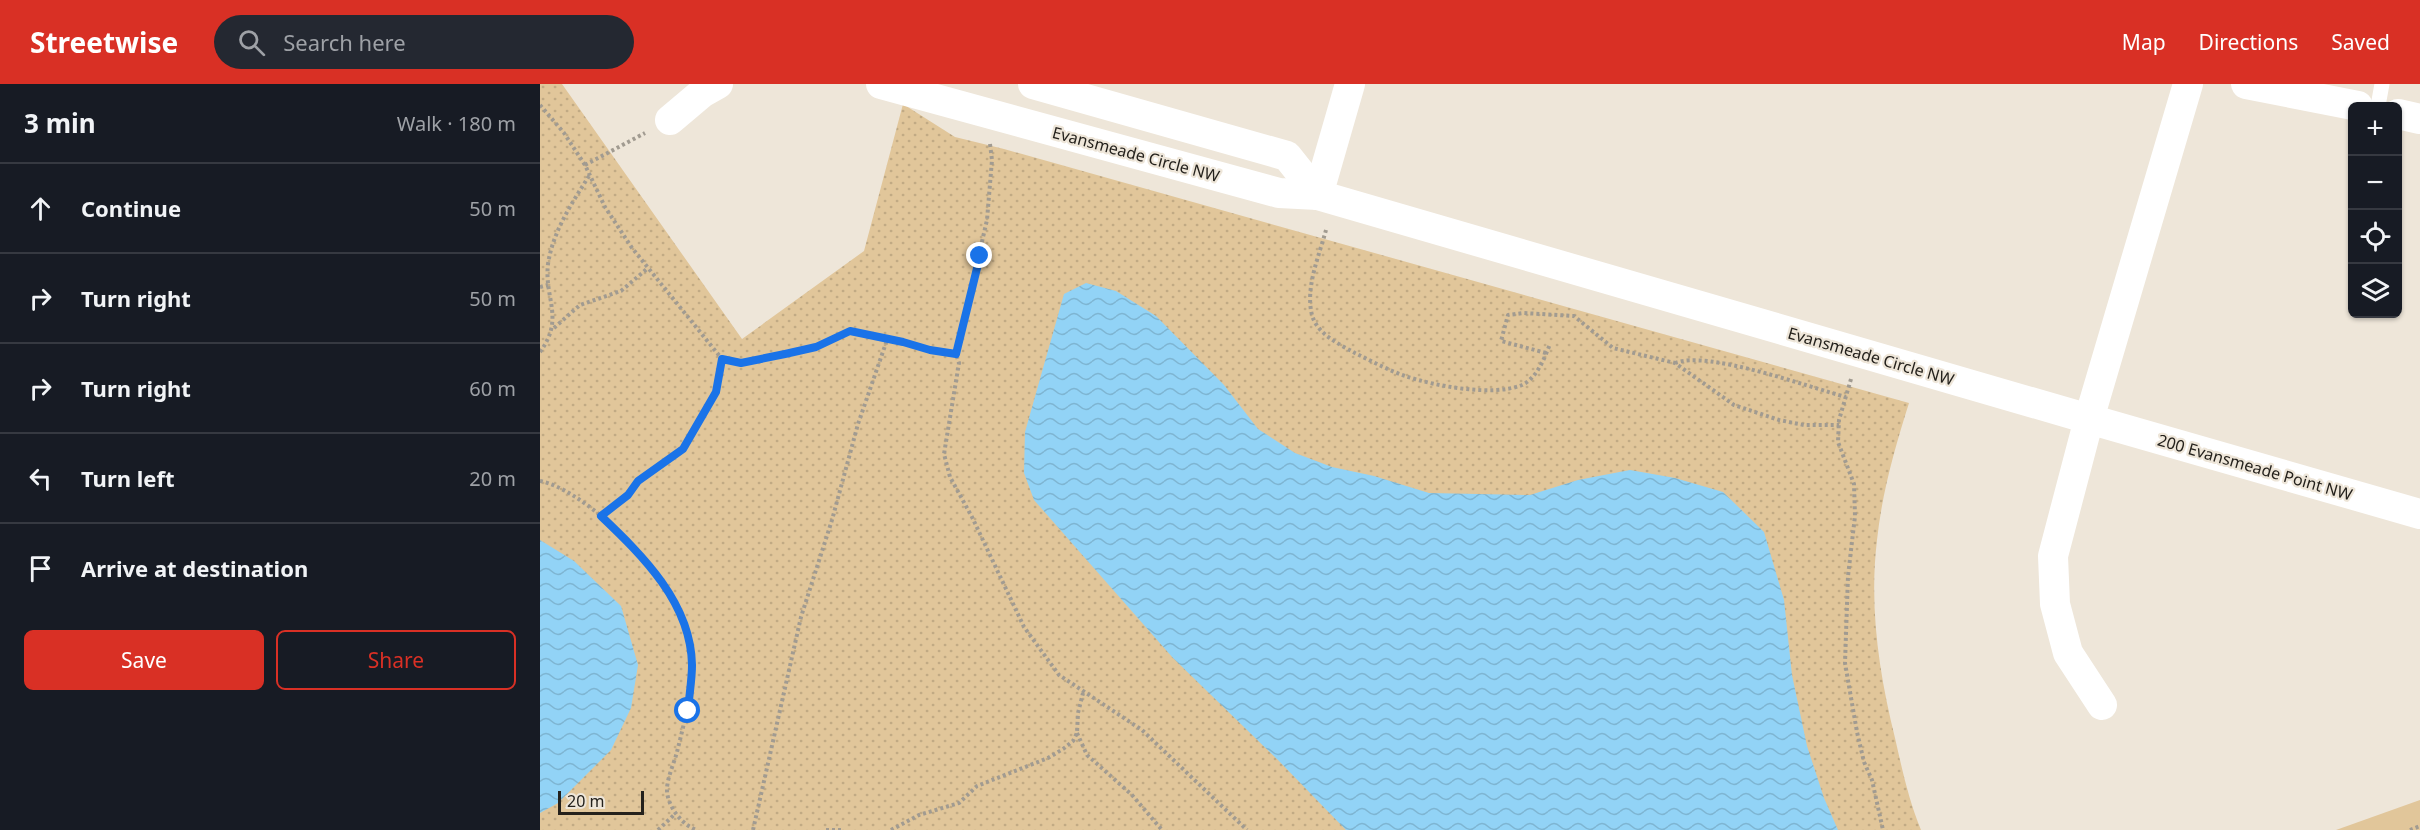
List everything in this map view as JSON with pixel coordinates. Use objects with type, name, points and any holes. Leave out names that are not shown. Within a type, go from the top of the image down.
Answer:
[{"type":"street","points":[[670,120],[702,93],[718,84]]},
{"type":"street","name":"Evansmeade Circle NW","points":[[881,84],[957,94],[1279,193],[1318,195],[2089,419]]},
{"type":"street","points":[[1033,84],[1287,156],[1318,195]]},
{"type":"street","points":[[1318,195],[1350,84]]},
{"type":"street","points":[[2102,705],[2068,652],[2055,604],[2053,556],[2089,419],[2188,84]]},
{"type":"street","points":[[2246,84],[2348,104]]},
{"type":"street","points":[[2402,115],[2420,119]]},
{"type":"street","name":"200 Evansmeade Point NW","points":[[2089,419],[2420,514]]},
{"type":"lane","points":[[2379,102],[2382,84]]},
{"type":"path","points":[[540,105],[564,133],[585,165],[605,207],[648,268],[722,359],[741,363],[785,354],[816,347],[850,331],[956,354]]},
{"type":"path","points":[[585,165],[670,120]]},
{"type":"path","points":[[990,139],[992,160],[987,220],[956,354],[959,363],[944,454],[950,477],[972,517],[1024,627],[1059,675],[1142,730],[1247,830]]},
{"type":"path","points":[[553,329],[549,263],[559,226],[590,176]]},
{"type":"path","points":[[1326,230],[1309,295],[1312,316],[1318,328],[1335,342],[1405,376],[1466,389],[1506,389],[1525,384],[1539,369],[1550,344]]},
{"type":"path","points":[[540,352],[553,329],[580,305],[621,291],[648,268]]},
{"type":"path","points":[[540,287],[549,285]]},
{"type":"path","points":[[1546,353],[1501,341],[1508,315],[1524,313],[1574,316],[1613,348],[1675,363],[1734,405],[1779,420],[1804,425],[1839,425]]},
{"type":"path","points":[[753,830],[801,617],[832,520],[858,424],[887,340]]},
{"type":"path","points":[[601,516],[628,495],[638,481],[683,449],[716,392],[722,359]]},
{"type":"path","points":[[1675,363],[1685,359],[1714,361],[1845,397]]},
{"type":"path","points":[[1851,377],[1839,425],[1838,442],[1854,484],[1855,516],[1848,576],[1845,634],[1847,683],[1864,762],[1872,780],[1883,830]]},
{"type":"path","points":[[540,481],[554,484],[594,508],[633,546],[667,588],[686,627],[692,664],[688,711],[667,789],[675,814],[697,830]]},
{"type":"path","points":[[891,830],[919,815],[959,803],[977,786],[1047,758],[1073,741],[1077,733],[1078,712],[1083,693]]},
{"type":"path","points":[[1077,733],[1087,755],[1132,795],[1161,830]]},
{"type":"path","points":[[658,830],[675,814]]},
{"type":"path","points":[[2410,830],[2420,826]]},
{"type":"path","points":[[826,830],[841,830]]},
{"type":"shaded area","points":[[540,84],[562,84],[742,339],[864,251],[903,104],[955,137],[1909,403],[1882,505],[1874,590],[1877,640],[1884,689],[1906,785],[1921,830],[540,830]]},
{"type":"shaded area","points":[[2420,800],[2420,830],[2336,830]]},
{"type":"water","points":[[1086,283],[1116,291],[1156,316],[1224,385],[1258,429],[1295,453],[1332,467],[1374,476],[1429,493],[1530,495],[1578,480],[1630,470],[1675,478],[1723,492],[1764,532],[1784,600],[1792,675],[1807,746],[1824,798],[1838,830],[1346,830],[1173,658],[1034,500],[1024,473],[1025,432],[1064,294]]},
{"type":"water","points":[[540,540],[574,561],[621,606],[638,665],[631,708],[611,750],[558,803],[540,813]]},
{"type":"route","points":[[688,711],[692,664],[686,627],[667,588],[633,546],[601,516],[628,495],[638,481],[683,449],[716,392],[722,359],[741,363],[785,354],[816,347],[850,331],[956,354],[980,256]]}]
